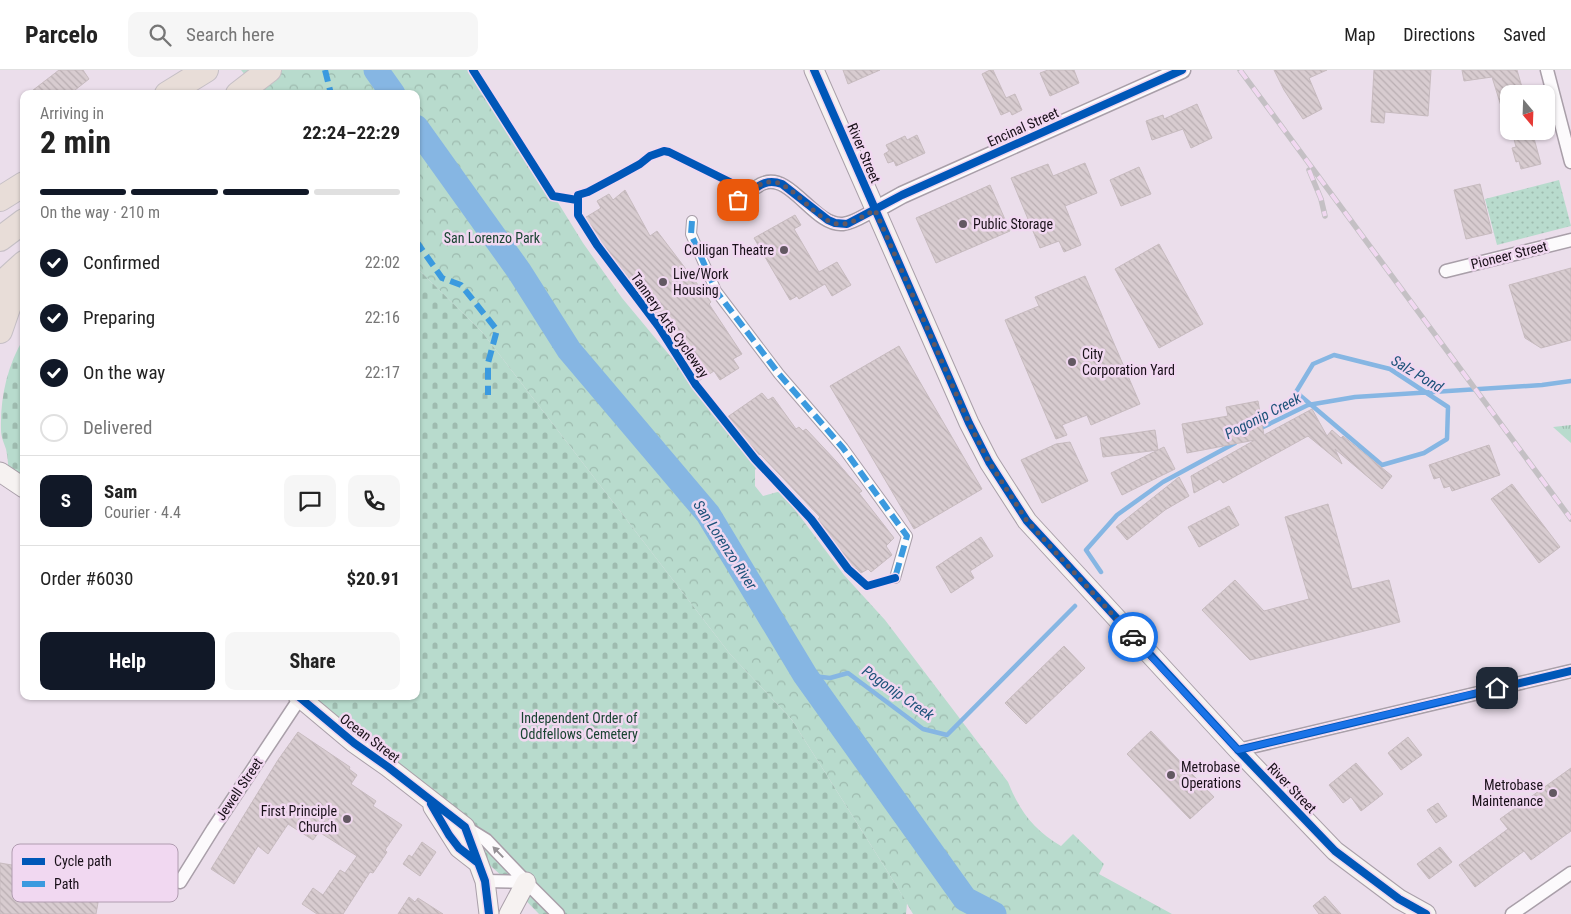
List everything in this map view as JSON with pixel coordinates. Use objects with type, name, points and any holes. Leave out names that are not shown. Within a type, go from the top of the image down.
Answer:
[{"type":"highway","points":[[174,90],[206,70]]},
{"type":"highway","points":[[195,90],[221,70]]},
{"type":"highway","points":[[243,90],[269,70]]},
{"type":"highway","points":[[0,199],[20,186]]},
{"type":"highway","points":[[0,239],[20,224]]},
{"type":"highway","points":[[0,285],[20,267]]},
{"type":"highway","points":[[0,331],[9,305],[20,289]]},
{"type":"main road","name":"River Street","points":[[814,70],[969,423],[989,462],[1027,521],[1238,750],[1335,851],[1399,899],[1426,914]]},
{"type":"main road","points":[[0,472],[20,485]]},
{"type":"main road","name":"Ocean Street","points":[[303,700],[354,743],[465,827],[473,844],[477,862],[485,881],[489,914]]},
{"type":"main road","name":"Ocean Street","points":[[427,798],[458,848],[477,862]]},
{"type":"main road","points":[[509,914],[526,882]]},
{"type":"street","name":"Encinal Street","points":[[875,210],[911,191],[1182,70]]},
{"type":"street","points":[[1547,70],[1571,162]]},
{"type":"street","points":[[738,200],[763,183],[775,182],[782,184],[815,211],[835,224],[847,224],[875,210]]},
{"type":"street","points":[[692,221],[692,234],[716,291],[779,374],[844,448],[907,536],[894,578]]},
{"type":"street","name":"Pioneer Street","points":[[1446,271],[1571,240]]},
{"type":"street","points":[[1238,750],[1571,671]]},
{"type":"street","name":"Jewell Street","points":[[180,882],[297,700]]},
{"type":"street","name":"Ocean Street","points":[[465,827],[486,840],[558,914]]},
{"type":"street","points":[[1512,914],[1571,873]]},
{"type":"street","points":[[485,881],[526,882]]},
{"type":"green space","name":"San Lorenzo Park","points":[[241,70],[476,70],[583,243],[622,298],[760,464],[755,470],[755,486],[763,496],[781,491],[844,575],[885,620],[1008,782],[1029,819],[1051,840],[1061,846],[1073,834],[1104,864],[1099,874],[1172,914],[913,914],[792,720],[730,654],[482,332],[420,271],[420,90],[258,90]]},
{"type":"green space","points":[[1559,180],[1571,226],[1497,245],[1485,199]]},
{"type":"green space","name":"Independent Order of Oddfellows Cemetery","points":[[420,271],[482,332],[730,654],[792,720],[907,903],[906,914],[539,914],[503,877],[305,700],[420,700]]},
{"type":"green space","points":[[20,345],[20,484],[9,476],[7,452],[1,430],[3,394]]},
{"type":"green space","points":[[1571,425],[1571,443],[1553,427]]},
{"type":"building","points":[[59,70],[83,70],[89,79],[75,90],[33,90]]},
{"type":"building","points":[[843,70],[880,70],[848,84]]},
{"type":"building","points":[[993,70],[1006,98],[1015,94],[1022,110],[1012,115],[1010,111],[1001,115],[982,74]]},
{"type":"building","points":[[1048,70],[1074,70],[1079,83],[1050,96],[1040,73]]},
{"type":"building","points":[[1274,70],[1327,70],[1309,78],[1322,109],[1303,119],[1284,90]]},
{"type":"building","points":[[1374,70],[1431,70],[1428,116],[1385,112],[1384,123],[1371,122]]},
{"type":"building","points":[[1462,70],[1517,70],[1521,85],[1500,85],[1500,103],[1492,77],[1464,81]]},
{"type":"building","points":[[1197,104],[1212,138],[1191,148],[1183,129],[1152,140],[1146,121],[1163,115],[1164,119]]},
{"type":"building","points":[[917,135],[925,153],[896,166],[894,161],[888,163],[884,154],[889,151],[886,145],[905,136],[907,140]]},
{"type":"building","points":[[1514,140],[1534,140],[1541,164],[1521,169],[1519,161],[1516,162],[1512,148],[1516,147]]},
{"type":"building","points":[[1085,163],[1097,193],[1065,206],[1081,245],[1064,252],[1059,241],[1040,248],[1011,178],[1048,164],[1053,176]]},
{"type":"building","points":[[1139,167],[1151,194],[1121,206],[1110,180]]},
{"type":"building","points":[[1480,184],[1492,233],[1466,239],[1454,190]]},
{"type":"building","name":"Public Storage","points":[[990,185],[1010,231],[936,263],[916,218]]},
{"type":"building","name":"Live/Work Housing","points":[[625,190],[650,236],[657,231],[711,302],[709,304],[742,354],[733,359],[739,368],[720,380],[714,371],[697,382],[664,331],[667,329],[614,259],[611,261],[583,219],[601,208],[597,201],[609,194],[613,200]]},
{"type":"building","name":"Colligan Theatre","points":[[795,215],[801,225],[794,229],[819,272],[837,262],[851,285],[832,296],[825,284],[799,299],[797,296],[790,300],[754,238]]},
{"type":"building","points":[[1159,244],[1203,324],[1159,348],[1115,269]]},
{"type":"building","points":[[1571,268],[1571,340],[1541,348],[1525,338],[1509,285]]},
{"type":"building","name":"City Corporation Yard","points":[[1085,276],[1140,404],[1091,425],[1087,415],[1062,425],[1067,435],[1056,439],[1005,320],[1039,306],[1035,297]]},
{"type":"building","points":[[899,346],[982,489],[914,529],[830,386]]},
{"type":"building","points":[[762,393],[768,400],[773,397],[796,429],[799,427],[803,431],[806,429],[836,461],[862,491],[859,493],[894,538],[886,546],[892,555],[871,572],[868,569],[861,573],[856,568],[852,570],[816,522],[820,517],[760,454],[756,458],[726,418]]},
{"type":"building","points":[[1258,401],[1264,435],[1312,409],[1327,436],[1332,430],[1341,438],[1343,436],[1392,476],[1382,489],[1335,449],[1342,464],[1308,436],[1223,483],[1220,479],[1194,493],[1191,476],[1255,440],[1187,453],[1182,424],[1228,416],[1226,407]]},
{"type":"building","points":[[1155,430],[1158,450],[1103,457],[1100,438]]},
{"type":"building","points":[[1070,442],[1088,481],[1042,503],[1021,460],[1056,444]]},
{"type":"building","points":[[1489,445],[1500,475],[1452,491],[1450,486],[1444,488],[1440,477],[1434,479],[1429,465]]},
{"type":"building","points":[[1164,447],[1175,469],[1122,495],[1111,473]]},
{"type":"building","points":[[1179,477],[1189,496],[1165,510],[1127,540],[1116,527]]},
{"type":"building","points":[[1512,484],[1560,547],[1539,563],[1491,499]]},
{"type":"building","points":[[1328,504],[1352,589],[1389,580],[1400,622],[1250,660],[1202,610],[1235,580],[1264,611],[1309,599],[1285,517]]},
{"type":"building","points":[[1229,506],[1239,525],[1199,547],[1188,527]]},
{"type":"building","points":[[981,537],[993,556],[970,571],[974,578],[951,593],[936,567]]},
{"type":"building","points":[[1064,646],[1085,668],[1026,724],[1005,703]]},
{"type":"building","name":"Metrobase Operations","points":[[1151,731],[1214,797],[1190,819],[1127,754]]},
{"type":"building","points":[[298,732],[350,767],[349,769],[357,775],[351,784],[376,801],[373,806],[402,825],[385,850],[387,852],[373,873],[370,872],[343,914],[317,914],[302,904],[313,888],[323,895],[340,870],[345,873],[357,856],[319,832],[313,840],[288,824],[268,854],[258,846],[234,884],[211,869],[278,760]]},
{"type":"building","points":[[1408,737],[1422,755],[1401,770],[1388,753]]},
{"type":"building","points":[[1356,763],[1383,794],[1361,811],[1351,797],[1343,803],[1329,785]]},
{"type":"building","name":"Metrobase Maintenance","points":[[1571,768],[1571,831],[1531,860],[1524,851],[1475,887],[1459,865],[1508,829],[1500,819]]},
{"type":"building","points":[[1438,803],[1447,816],[1436,823],[1427,810]]},
{"type":"building","points":[[422,842],[436,852],[420,876],[403,864],[409,855],[412,857]]},
{"type":"building","points":[[1440,847],[1452,862],[1429,879],[1417,864]]},
{"type":"building","points":[[0,863],[12,865],[12,902],[98,902],[96,914],[0,914]]},
{"type":"building","points":[[1325,896],[1341,914],[1319,914],[1313,906]]},
{"type":"building","points":[[409,897],[415,902],[418,898],[443,914],[398,914]]},
{"type":"waterway","name":"San Lorenzo River","points":[[376,70],[390,90]]},
{"type":"waterway","name":"San Lorenzo River","points":[[420,133],[519,271],[569,350],[708,514],[805,675],[965,899],[994,914]]},
{"type":"waterway","name":"Salz Pond","points":[[1334,355],[1390,369],[1448,407],[1447,439],[1424,453],[1382,465],[1296,392],[1313,364],[1334,355]]},
{"type":"waterway","name":"Pogonip Creek","points":[[1259,429],[1308,405],[1355,397],[1542,385],[1571,381]]},
{"type":"waterway","name":"Pogonip Creek","points":[[1101,572],[1086,550],[1117,515],[1163,482],[1235,443]]},
{"type":"waterway","name":"Pogonip Creek","points":[[805,675],[830,678],[848,673],[923,729],[947,735],[1075,606]]},
{"type":"railway","points":[[1240,70],[1571,519]]},
{"type":"railway","points":[[1309,170],[1321,199],[1325,216]]},
{"type":"marked path","points":[[325,70],[330,90]]},
{"type":"marked path","points":[[692,221],[691,234],[716,291],[779,374],[843,448],[907,536],[895,578]]},
{"type":"marked path","points":[[420,247],[442,278],[461,285],[497,330],[488,363],[488,395]]},
{"type":"cycle path","points":[[473,70],[553,196],[577,200]]},
{"type":"cycle path","points":[[814,70],[969,423],[989,462],[1027,521],[1238,750],[1335,851],[1399,899],[1426,914]]},
{"type":"cycle path","name":"Tannery Arts Cycleway","points":[[895,578],[867,586],[848,569],[811,519],[755,459],[696,385],[659,327],[597,245],[578,215],[578,195],[588,192],[620,175],[650,156],[664,151],[750,192],[765,183],[782,184],[828,220],[847,224],[902,195],[1182,70]]},
{"type":"cycle path","points":[[1238,750],[1571,671]]},
{"type":"cycle path","points":[[303,700],[354,743],[465,827],[485,881],[489,914]]},
{"type":"cycle path","points":[[431,804],[459,848],[477,862]]},
{"type":"way so far","points":[[738,200],[763,183],[771,181],[782,184],[815,211],[835,224],[847,224],[875,210],[969,423],[989,462],[1027,521],[1133,637]]},
{"type":"place","name":"Public Storage","points":[[963,224]]},
{"type":"place","name":"Colligan Theatre","points":[[784,250]]},
{"type":"place","name":"Live/Work Housing","points":[[663,282]]},
{"type":"place","name":"City Corporation Yard","points":[[1072,362]]},
{"type":"place","name":"Metrobase Operations","points":[[1171,775]]},
{"type":"place","name":"Metrobase Maintenance","points":[[1553,793]]},
{"type":"place","name":"First Principle Church","points":[[347,819]]},
{"type":"route","points":[[1133,637],[1238,750],[1497,688]]}]
